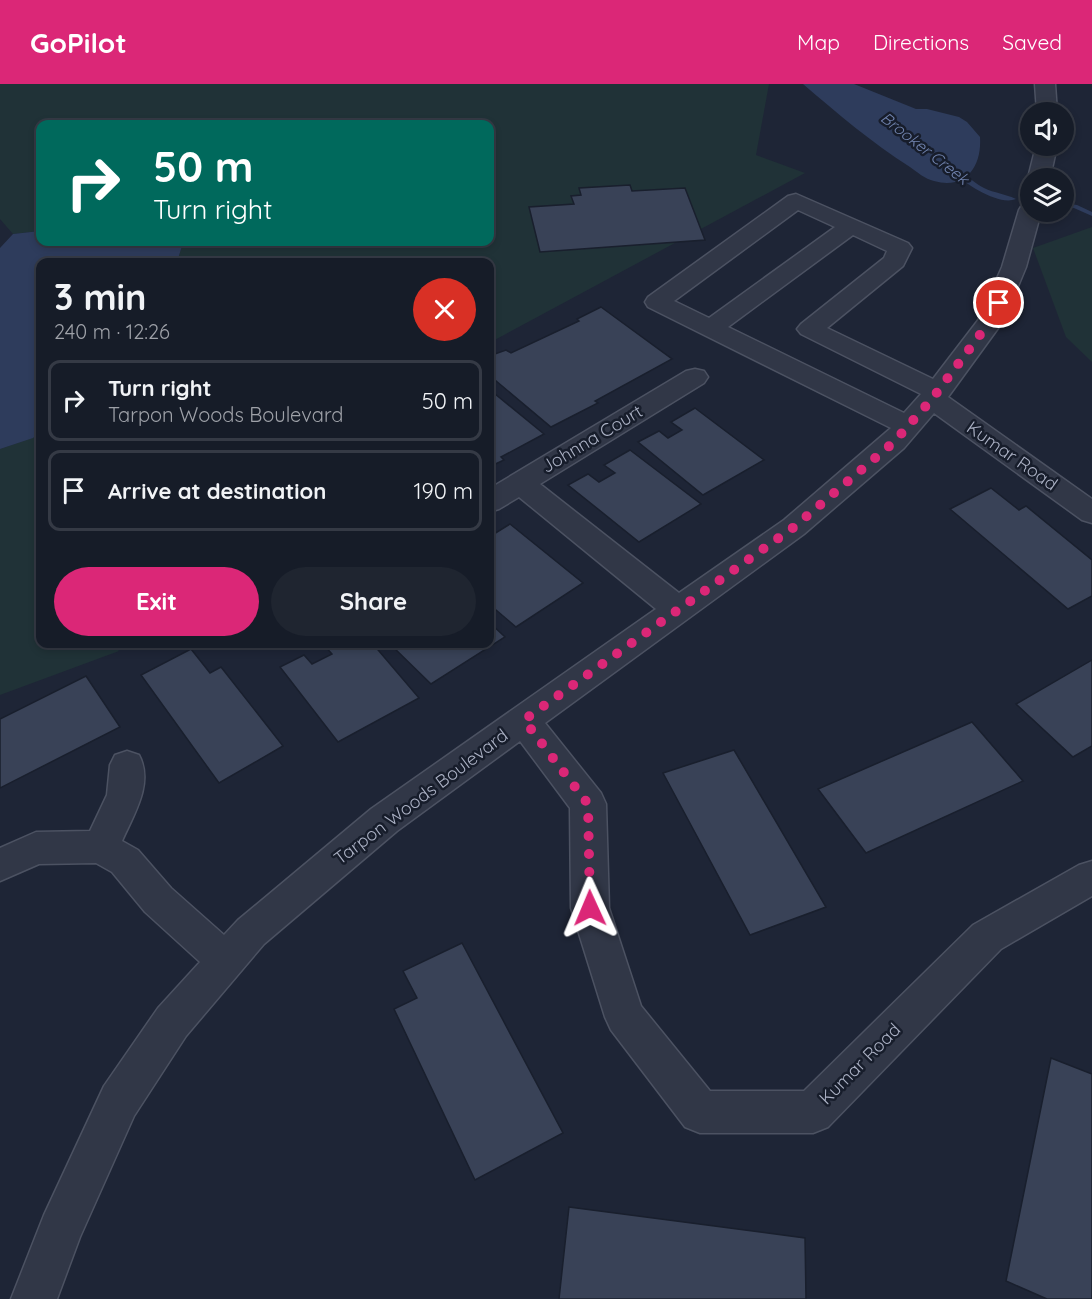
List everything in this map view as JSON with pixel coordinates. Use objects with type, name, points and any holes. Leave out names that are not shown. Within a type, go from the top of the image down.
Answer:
[{"type":"street","points":[[1045,84],[1046,102]]},
{"type":"street","points":[[774,359],[894,261],[900,248],[796,201],[657,302],[908,426]]},
{"type":"street","name":"Tarpon Woods Boulevard","points":[[34,1299],[60,1232],[119,1101],[172,1022],[250,932],[384,820],[794,527],[894,442],[935,396],[991,320],[1014,267],[1027,222]]},
{"type":"street","points":[[711,328],[851,226]]},
{"type":"street","name":"Kumar Road","points":[[810,329],[935,396],[1092,513]]},
{"type":"street","name":"Johnna Court","points":[[494,499],[695,377]]},
{"type":"street","points":[[520,483],[679,610]]},
{"type":"street","name":"Kumar Road","points":[[524,720],[588,804],[590,908],[626,1017],[700,1112],[813,1112],[987,937],[1092,877]]},
{"type":"street","points":[[101,847],[125,795],[127,765]]},
{"type":"street","points":[[0,865],[36,848],[101,847],[125,861],[158,900],[226,961]]},
{"type":"shaded area","points":[[0,84],[769,84],[756,155],[805,173],[494,340],[494,258],[178,258],[182,246],[494,246],[494,120],[36,120],[36,231],[13,234],[0,219]]},
{"type":"shaded area","points":[[1092,227],[1092,362],[1066,337],[1033,248]]},
{"type":"shaded area","points":[[36,434],[36,648],[116,648],[119,651],[0,695],[0,449]]},
{"type":"water","points":[[803,84],[854,84],[916,109],[927,109],[959,117],[967,122],[980,137],[980,148],[975,166],[963,179],[955,182],[945,183],[927,179],[868,138]]},
{"type":"water","points":[[36,231],[36,246],[182,246],[178,258],[36,258],[36,435],[0,449],[0,248],[13,234]]},
{"type":"building","points":[[630,185],[632,191],[685,188],[705,240],[540,252],[529,207],[574,204],[571,196],[581,195],[579,188]]},
{"type":"building","points":[[601,307],[672,359],[595,401],[598,403],[551,427],[494,379],[494,354],[506,350],[511,353],[579,321],[577,319]]},
{"type":"building","points":[[494,393],[544,434],[501,457],[504,460],[494,465]]},
{"type":"building","points":[[695,408],[764,460],[703,495],[638,442],[659,431],[668,438],[682,430],[671,422]]},
{"type":"building","points":[[630,450],[701,504],[639,542],[568,485],[588,474],[599,482],[615,473],[604,465]]},
{"type":"building","points":[[991,488],[1019,510],[1026,506],[1092,560],[1092,596],[1068,609],[950,509]]},
{"type":"building","points":[[510,524],[583,583],[516,627],[494,608],[494,534]]},
{"type":"building","points":[[494,627],[505,637],[494,644]]},
{"type":"building","points":[[327,648],[376,648],[419,698],[338,742],[280,667],[304,655],[312,664],[332,654]]},
{"type":"building","points":[[394,648],[488,648],[431,684]]},
{"type":"building","points":[[191,649],[210,673],[221,667],[283,746],[219,783],[141,675]]},
{"type":"building","points":[[1092,660],[1092,746],[1073,757],[1016,704]]},
{"type":"building","points":[[86,676],[120,727],[0,788],[0,719]]},
{"type":"building","points":[[972,722],[1023,781],[866,853],[818,789]]},
{"type":"building","points":[[734,750],[826,907],[750,935],[663,773]]},
{"type":"building","points":[[462,943],[563,1133],[475,1180],[394,1009],[417,998],[403,971]]},
{"type":"building","points":[[1051,1058],[1092,1074],[1092,1299],[1047,1299],[1006,1281]]},
{"type":"building","points":[[569,1207],[805,1238],[806,1299],[559,1299]]},
{"type":"waterway","name":"Brooker Creek","points":[[956,173],[983,190],[1013,199]]},
{"type":"waterway","name":"Brooker Creek","points":[[1074,206],[1092,214]]},
{"type":"route","points":[[590,908],[588,804],[524,720],[794,527],[894,442],[932,399],[991,320],[999,303]]}]
